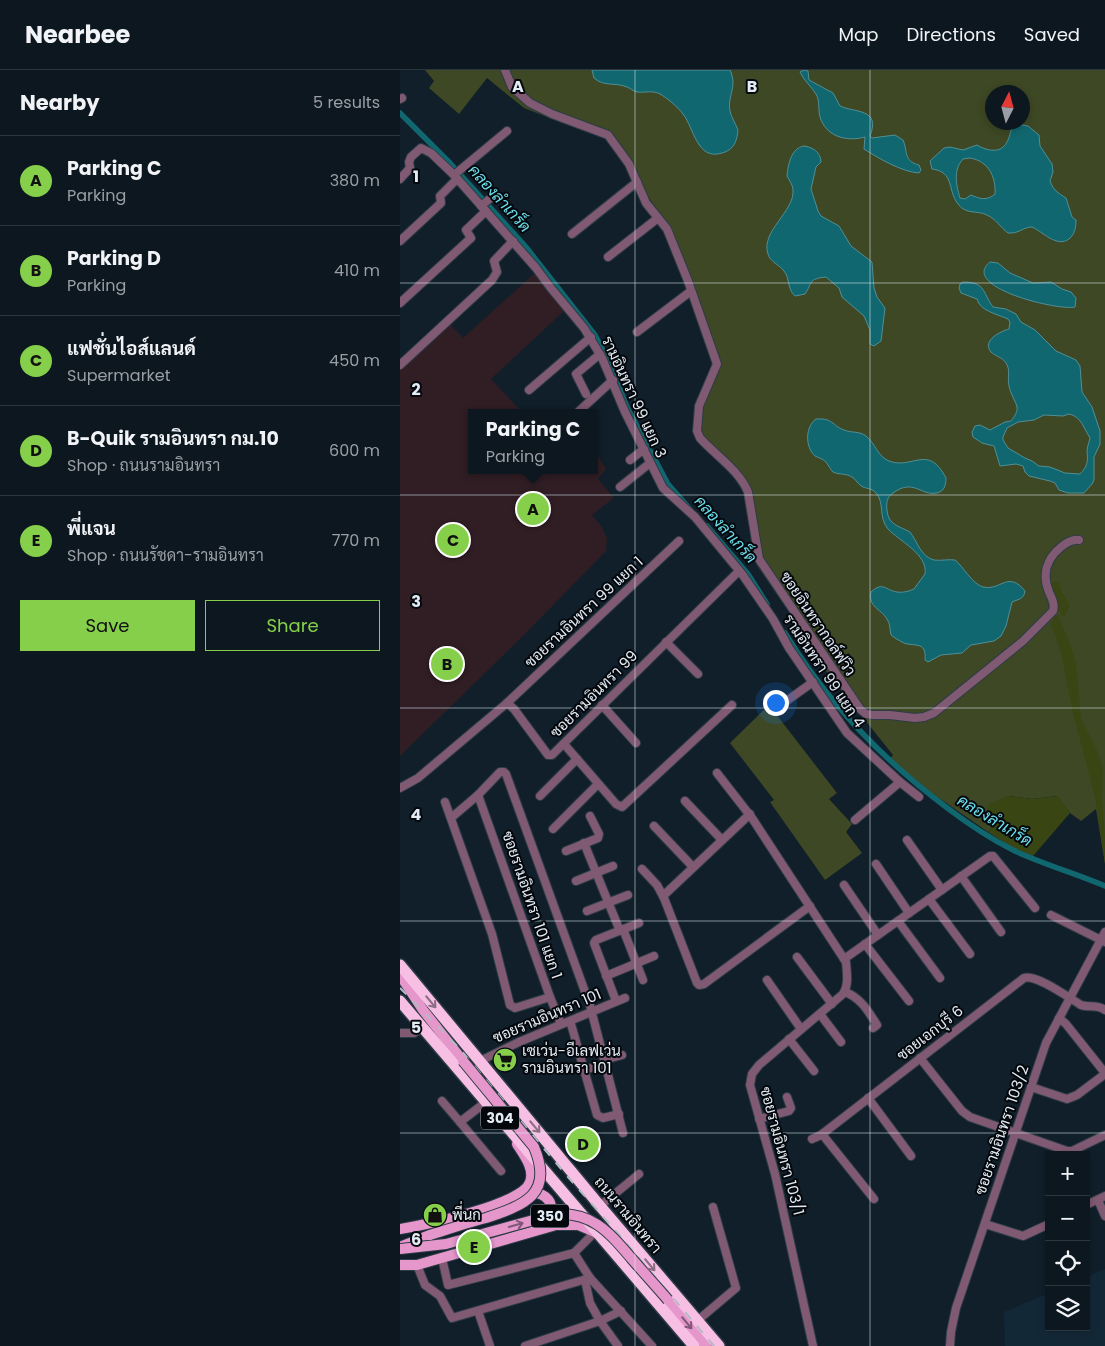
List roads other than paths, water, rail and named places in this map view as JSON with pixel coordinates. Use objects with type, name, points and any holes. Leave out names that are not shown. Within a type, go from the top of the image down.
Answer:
[{"type":"highway","name":"ถนนรามอินทรา","points":[[400,965],[719,1346]]},
{"type":"highway","name":"304","points":[[400,1001],[694,1346]]},
{"type":"highway","points":[[555,1182],[569,1169]]},
{"type":"highway","points":[[570,1201],[586,1189]]},
{"type":"highway","points":[[609,1247],[614,1240],[628,1238]]},
{"type":"main road","name":"350","points":[[400,975],[423,1010],[534,1147],[541,1164],[539,1182],[535,1194],[512,1209],[430,1235],[400,1248]]},
{"type":"main road","name":"350","points":[[400,1229],[420,1226],[484,1209],[523,1193],[531,1181],[531,1173],[529,1165],[510,1130]]},
{"type":"main road","points":[[523,1193],[538,1193],[544,1195],[550,1201],[552,1209],[548,1219],[535,1231]]},
{"type":"main road","name":"350","points":[[400,1248],[446,1244],[562,1214],[590,1220],[605,1229],[706,1346]]},
{"type":"main road","name":"350","points":[[417,1265],[556,1226],[578,1225],[597,1234]]},
{"type":"main road","points":[[400,1267],[417,1265]]},
{"type":"street","name":"ซอยอินทรากอล์ฟวิว","points":[[505,70],[512,87],[530,103],[552,114],[608,135],[629,164],[646,203],[667,229],[717,364],[699,406],[697,431],[700,438],[737,474],[746,486],[759,559],[860,710],[866,714],[873,715],[924,717],[942,707],[1023,641],[1053,611],[1054,605],[1045,581],[1047,565],[1056,551],[1063,545],[1079,540]]},
{"type":"street","points":[[400,241],[442,203],[440,196],[457,174],[507,131]]},
{"type":"street","name":"รามอินทรา 99 แยก 3","points":[[400,179],[410,168],[409,162],[411,157],[421,148],[431,153],[457,174],[486,203],[513,241],[591,337],[625,412],[663,488],[695,517],[740,571]]},
{"type":"street","points":[[572,234],[638,182]]},
{"type":"street","points":[[400,303],[471,238],[466,230],[486,203]]},
{"type":"street","points":[[608,257],[658,218]]},
{"type":"street","points":[[400,364],[492,280],[498,272],[494,261],[513,241]]},
{"type":"street","points":[[637,332],[691,291]]},
{"type":"street","points":[[529,390],[591,337]]},
{"type":"street","points":[[586,394],[576,374],[600,354]]},
{"type":"street","points":[[581,409],[612,380]]},
{"type":"street","points":[[630,460],[644,449]]},
{"type":"street","points":[[620,488],[650,463]]},
{"type":"street","name":"ซอยรามอินทรา 99 แยก 1","points":[[507,703],[680,541]]},
{"type":"street","name":"ซอยรามอินทรา 99","points":[[507,703],[514,709],[548,755],[552,755],[740,571]]},
{"type":"street","name":"รามอินทรา 99 แยก 4","points":[[740,571],[812,682],[848,732],[900,782],[919,797]]},
{"type":"street","points":[[666,642],[698,674]]},
{"type":"street","points":[[785,702],[812,682]]},
{"type":"street","points":[[400,788],[418,778],[507,703]]},
{"type":"street","points":[[602,705],[636,743]]},
{"type":"street","points":[[564,744],[616,804],[622,807],[732,705]]},
{"type":"street","points":[[540,796],[577,759]]},
{"type":"street","points":[[452,818],[500,772],[506,774],[592,1014],[623,1133]]},
{"type":"street","points":[[718,773],[750,814],[846,962],[848,981],[845,992],[855,996],[863,1004],[877,1025],[873,1028]]},
{"type":"street","points":[[855,820],[900,782]]},
{"type":"street","points":[[553,829],[598,784]]},
{"type":"street","name":"ซอยรามอินทรา 101 แยก 1","points":[[478,795],[561,1024]]},
{"type":"street","points":[[685,801],[722,840]]},
{"type":"street","points":[[445,802],[492,934],[510,1005],[515,1008],[550,998]]},
{"type":"street","points":[[663,896],[750,814]]},
{"type":"street","points":[[566,851],[599,836],[590,816]]},
{"type":"street","points":[[654,826],[693,867]]},
{"type":"street","points":[[907,840],[942,890]]},
{"type":"street","points":[[584,843],[642,980]]},
{"type":"street","points":[[844,959],[988,857],[993,856],[1035,908]]},
{"type":"street","points":[[876,864],[909,913]]},
{"type":"street","points":[[576,881],[613,866]]},
{"type":"street","points":[[642,869],[657,885],[663,896],[697,983],[701,985],[810,906]]},
{"type":"street","points":[[961,876],[1001,932]]},
{"type":"street","points":[[844,884],[878,935]]},
{"type":"street","points":[[587,911],[628,895]]},
{"type":"street","points":[[929,899],[970,954]]},
{"type":"street","points":[[1051,915],[1103,941]]},
{"type":"street","points":[[898,921],[940,978]]},
{"type":"street","points":[[616,1001],[594,943],[596,940],[639,923]]},
{"type":"street","name":"ซอยรามอินทรา 103/2","points":[[950,1346],[956,1308],[1046,1043],[1103,941],[1105,932]]},
{"type":"street","points":[[865,944],[909,1002]]},
{"type":"street","points":[[606,976],[654,956]]},
{"type":"street","points":[[797,957],[832,1004]]},
{"type":"street","name":"ซอยเอกบุรี 6","points":[[812,1139],[822,1134],[1024,978],[1032,978],[1070,998]]},
{"type":"street","points":[[767,980],[801,1029]]},
{"type":"street","name":"ซอยรามอินทรา 103/1","points":[[813,1346],[775,1174],[750,1085],[752,1074],[759,1065],[845,992]]},
{"type":"street","name":"ซอยรามอินทรา 101","points":[[480,1061],[561,1024],[592,1014],[625,998]]},
{"type":"street","points":[[1070,998],[1085,1007],[1100,1006],[1105,1010]]},
{"type":"street","points":[[820,1014],[841,1042]]},
{"type":"street","points":[[1031,1088],[1067,1098],[1076,1095],[1105,1074],[1066,1024],[1059,1018]]},
{"type":"street","points":[[571,1024],[597,1115],[603,1118],[619,1114]]},
{"type":"street","points":[[400,1033],[414,1033],[423,1027]]},
{"type":"street","points":[[789,1039],[814,1071]]},
{"type":"street","points":[[584,1070],[622,1055]]},
{"type":"street","points":[[920,1058],[966,1115],[1069,1152],[1105,1135]]},
{"type":"street","points":[[759,1119],[789,1111],[791,1108],[788,1097]]},
{"type":"street","points":[[868,1098],[911,1156]]},
{"type":"street","points":[[442,1100],[501,1172]]},
{"type":"street","points":[[460,1122],[486,1102]]},
{"type":"street","points":[[822,1134],[874,1199]]},
{"type":"street","points":[[600,1206],[639,1174]]},
{"type":"street","points":[[1101,1198],[1105,1216]]},
{"type":"street","points":[[697,1320],[736,1288],[713,1207]]},
{"type":"street","points":[[985,1224],[1023,1236],[1045,1226]]},
{"type":"street","points":[[442,1258],[448,1285],[574,1253],[597,1234]]},
{"type":"street","points":[[574,1253],[587,1279],[590,1303],[618,1346]]},
{"type":"street","points":[[417,1265],[425,1285],[440,1296],[452,1318],[587,1279]]},
{"type":"street","points":[[587,1279],[622,1311],[652,1346]]},
{"type":"street","points":[[478,1311],[490,1346]]},
{"type":"street","points":[[525,1346],[600,1321],[622,1311]]},
{"type":"water","points":[[592,70],[730,70],[733,86],[729,106],[731,116],[738,130],[737,138],[726,152],[714,154],[707,152],[697,142],[683,114],[666,98],[657,93],[637,92],[628,87],[598,81],[594,78]]},
{"type":"water","points":[[808,71],[809,80],[833,93],[840,106],[865,113],[869,116],[872,120],[870,136],[872,138],[895,135],[903,140],[908,158],[919,165],[921,170],[919,173],[898,167],[864,149],[865,137],[844,138],[827,129],[820,117],[816,94],[800,72]]},
{"type":"water","points":[[1030,128],[1039,135],[1040,146],[1052,164],[1051,184],[1056,191],[1066,198],[1072,217],[1076,220],[1073,235],[1069,239],[1060,242],[1032,227],[1008,233],[990,217],[964,210],[955,199],[950,182],[944,174],[932,169],[930,161],[944,148],[950,147],[963,150],[977,145],[989,150],[998,150],[1007,142],[1011,130],[1030,130]],"holes":[[[970,158],[982,162],[990,170],[994,181],[995,194],[986,198],[971,195],[965,199],[960,198],[957,182],[957,172],[960,163],[963,159]]]},
{"type":"water","points":[[804,146],[816,151],[821,158],[821,162],[816,167],[811,189],[818,211],[821,216],[839,226],[851,246],[872,262],[874,288],[877,297],[885,308],[881,341],[874,346],[870,344],[870,330],[864,316],[842,297],[839,288],[826,277],[820,278],[811,282],[805,294],[795,296],[792,293],[786,274],[768,254],[769,238],[792,198],[793,188],[787,176],[789,162],[793,153]]},
{"type":"water","points":[[990,262],[998,263],[1010,273],[1033,283],[1051,282],[1071,292],[1076,298],[1075,307],[1032,301],[999,288],[988,280],[984,271]]},
{"type":"water","points":[[970,282],[980,286],[993,307],[1006,309],[1016,314],[1021,322],[1035,330],[1056,351],[1076,360],[1080,366],[1082,392],[1092,407],[1100,431],[1100,444],[1094,457],[1094,480],[1084,493],[1068,493],[1059,490],[1055,483],[1029,476],[1023,466],[1016,464],[1000,466],[994,446],[982,443],[973,437],[972,432],[975,426],[980,425],[990,430],[1011,421],[1016,413],[1017,407],[1009,386],[1009,371],[1006,363],[991,352],[989,348],[990,340],[1009,329],[1010,322],[1008,319],[985,309],[977,299],[961,293],[960,284]],"holes":[[[1044,415],[1073,415],[1082,423],[1090,438],[1087,449],[1087,463],[1080,474],[1065,473],[1050,467],[1039,466],[1008,448],[1003,440],[1007,428],[1018,422],[1034,420]]]},
{"type":"water","points":[[816,419],[829,421],[850,432],[864,434],[882,456],[889,461],[905,463],[926,460],[933,462],[939,468],[946,478],[942,491],[931,493],[912,487],[900,489],[888,498],[889,519],[910,532],[926,556],[934,560],[955,560],[971,579],[979,585],[989,587],[1014,582],[1025,591],[1022,597],[1012,602],[1006,626],[1001,636],[994,641],[971,645],[962,653],[941,655],[928,662],[925,660],[924,649],[918,645],[906,644],[891,635],[888,621],[871,601],[871,592],[878,587],[899,592],[914,589],[925,574],[925,567],[918,554],[888,529],[883,520],[879,497],[876,493],[871,489],[861,486],[850,476],[833,472],[826,462],[815,456],[809,448],[808,432]]},
{"type":"waterway","name":"คลองลำเกร็ด","points":[[400,113],[450,163],[526,247],[595,335],[609,362],[628,409],[668,484],[690,509]]},
{"type":"waterway","name":"คลองลำเกร็ด","points":[[707,526],[748,574],[767,604]]},
{"type":"waterway","name":"คลองลำเกร็ด","points":[[785,633],[819,683],[857,728],[922,789],[970,824],[1013,850],[1105,886]]},
{"type":"railway","points":[[400,988],[460,1049],[714,1346]]},
{"type":"place","name":"Parking C","points":[[533,509]]},
{"type":"place","name":"แฟชั่นไอส์แลนด์","points":[[453,540]]},
{"type":"place","name":"Parking D","points":[[447,664]]},
{"type":"place","name":"เซเว่น-อีเลฟเว่น รามอินทรา 101","points":[[505,1060]]},
{"type":"place","name":"B-Quik รามอินทรา กม.10","points":[[583,1144]]},
{"type":"place","name":"พี่นก","points":[[435,1215]]},
{"type":"place","name":"พี่แจน","points":[[474,1247]]}]
